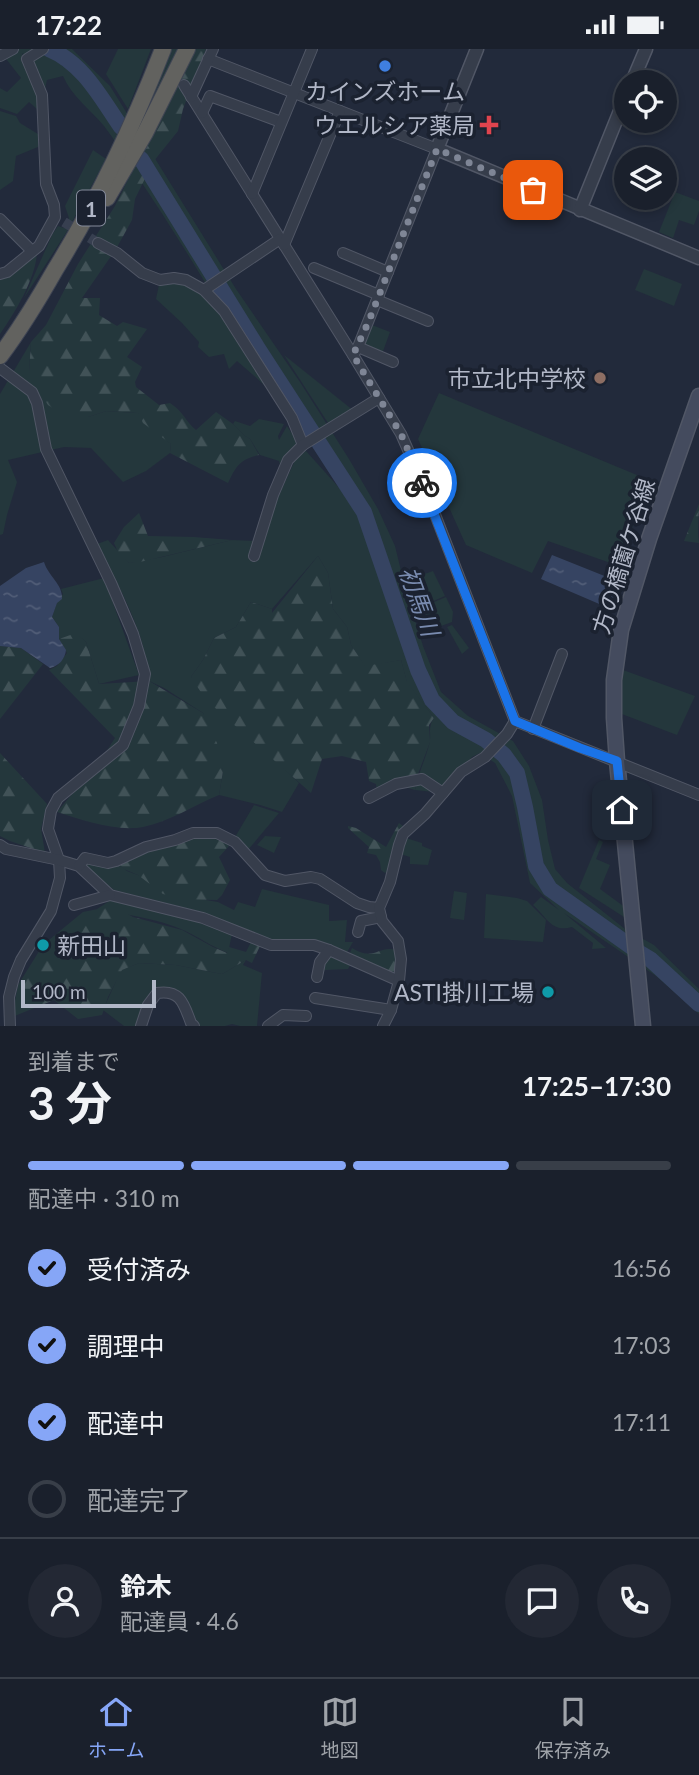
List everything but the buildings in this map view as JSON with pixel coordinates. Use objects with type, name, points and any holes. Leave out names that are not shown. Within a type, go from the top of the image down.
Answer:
[{"type":"highway","points":[[131,127],[155,49]]},
{"type":"highway","name":"1","points":[[0,356],[21,327],[86,218],[131,127],[163,49]]},
{"type":"highway","points":[[21,327],[43,303],[76,252],[145,133],[187,49]]},
{"type":"main road","name":"方の橋薗ケ谷線","points":[[643,1026],[617,761],[614,680],[621,630],[649,539],[699,396]]},
{"type":"street","points":[[0,57],[13,49]]},
{"type":"street","points":[[0,274],[7,272],[39,246],[60,219],[46,184],[42,95],[30,57],[21,49]]},
{"type":"street","points":[[30,57],[43,49]]},
{"type":"street","points":[[252,194],[312,49]]},
{"type":"street","points":[[356,351],[477,49]]},
{"type":"street","points":[[637,70],[646,49]]},
{"type":"street","points":[[191,97],[210,54],[294,93],[699,258]]},
{"type":"street","points":[[184,85],[282,242],[356,351],[379,398],[401,434],[424,486],[515,721],[699,795]]},
{"type":"street","points":[[202,113],[210,96],[281,123]]},
{"type":"street","points":[[206,288],[282,242],[340,111]]},
{"type":"street","points":[[580,210],[614,126]]},
{"type":"street","points":[[0,219],[32,251]]},
{"type":"street","points":[[98,243],[117,253],[142,273],[160,280],[186,280],[206,288],[224,311],[292,418],[305,444]]},
{"type":"street","points":[[343,253],[388,272]]},
{"type":"street","points":[[314,268],[428,321]]},
{"type":"street","points":[[356,351],[393,362]]},
{"type":"street","points":[[0,368],[32,392],[37,403],[46,449],[111,583],[133,634],[145,674],[139,706],[123,745],[58,798],[51,810],[48,829],[59,860],[60,878],[51,911],[21,960],[14,977],[9,997],[10,1026]]},
{"type":"street","points":[[254,556],[273,495],[288,460],[305,444],[379,398]]},
{"type":"street","points":[[533,729],[562,653]]},
{"type":"street","points":[[383,1026],[391,1010],[399,981],[401,959],[398,941],[382,921],[380,912],[403,834],[425,814],[461,772],[485,757],[507,734],[515,721]]},
{"type":"street","points":[[369,798],[396,784],[422,779],[443,793]]},
{"type":"street","points":[[79,866],[85,858],[108,863],[146,847],[193,833],[217,833],[234,842],[265,875],[285,881],[312,877],[320,879],[357,903],[380,912]]},
{"type":"street","points":[[0,845],[6,849],[79,866],[110,895],[203,918],[271,945],[314,945],[399,981]]},
{"type":"street","points":[[74,905],[110,895]]},
{"type":"street","points":[[358,932],[361,921],[380,912]]},
{"type":"street","points":[[317,978],[320,962],[330,950]]},
{"type":"street","points":[[141,1026],[148,1005],[157,993],[165,992],[174,993],[180,999],[194,1026]]},
{"type":"street","points":[[315,998],[391,1010]]},
{"type":"street","points":[[268,1026],[283,1015],[306,1016]]},
{"type":"green space","points":[[15,49],[72,49],[110,86],[236,289],[349,459],[378,509],[395,546],[423,646],[441,692],[468,716],[513,741],[529,766],[542,800],[555,869],[567,883],[625,929],[654,945],[699,989],[699,1014],[656,976],[564,913],[606,948],[592,949],[593,943],[572,927],[554,926],[533,905],[541,897],[559,910],[530,883],[512,796],[495,763],[480,753],[472,757],[443,793],[415,790],[434,718],[407,683],[401,660],[365,667],[351,645],[347,627],[333,609],[328,573],[318,556],[272,609],[251,602],[236,627],[214,638],[191,677],[299,783],[282,812],[219,795],[223,771],[203,713],[149,681],[137,628],[97,544],[108,540],[129,563],[232,540],[258,541],[296,458],[306,451],[342,491],[296,421],[276,397],[237,361],[229,369],[224,354],[209,357],[198,347],[199,342],[182,323],[156,299],[160,280],[209,289],[112,137],[76,97],[63,76],[47,80],[42,102],[29,58],[22,53],[39,96],[38,110],[29,102],[17,114],[0,108],[0,88],[7,92],[21,78],[3,55]]},
{"type":"green space","points":[[118,49],[151,49],[128,109],[106,74]]},
{"type":"green space","points":[[172,49],[183,49],[139,128]]},
{"type":"green space","points":[[192,49],[206,49],[183,109],[178,131],[153,162],[135,199],[132,220],[116,249],[82,298],[100,298],[99,315],[117,326],[123,322],[147,329],[127,357],[142,367],[135,382],[136,387],[159,405],[170,403],[196,430],[216,412],[250,439],[259,455],[239,464],[228,483],[170,453],[171,444],[143,423],[138,413],[106,411],[88,417],[63,415],[48,405],[31,380],[29,372],[31,342],[46,325],[78,264],[115,206]]},
{"type":"green space","points":[[0,111],[16,116],[20,123],[38,134],[38,147],[16,156],[13,181],[0,190]]},
{"type":"green space","points":[[93,150],[106,159],[66,233],[24,298],[52,235],[58,226],[64,228],[69,218],[65,206]]},
{"type":"green space","points":[[677,193],[699,201],[694,225],[679,220],[673,238],[659,232],[668,210],[677,210]]},
{"type":"green space","points":[[37,253],[28,285],[0,334],[0,279]]},
{"type":"green space","points":[[644,269],[682,284],[674,306],[635,290]]},
{"type":"green space","points":[[372,325],[390,332],[382,354],[364,347]]},
{"type":"green space","points":[[31,342],[29,372],[88,417],[106,411],[138,413],[171,444],[170,453],[146,471],[123,482],[91,448],[64,447],[8,460],[17,482],[3,534],[0,535],[0,394]]},
{"type":"green space","points":[[284,355],[354,411],[330,426]]},
{"type":"green space","points":[[439,393],[649,480],[619,566],[548,541],[532,573],[466,545],[418,439]]},
{"type":"green space","points":[[259,419],[284,424],[278,436],[279,440],[287,426],[300,446],[281,468],[279,461],[260,455],[250,439],[233,424],[235,421],[250,426]]},
{"type":"green space","points":[[699,504],[699,543],[684,541]]},
{"type":"green space","points":[[139,513],[148,536],[232,540],[129,563],[119,554],[114,543],[124,527]]},
{"type":"green space","points":[[318,556],[328,573],[333,609],[347,627],[351,645],[365,666],[401,660],[407,682],[434,718],[429,725],[430,742],[415,790],[396,784],[378,798],[376,784],[369,781],[366,762],[342,756],[322,759],[311,793],[206,700],[191,677],[214,638],[236,627],[251,602],[272,609],[272,613]]},
{"type":"green space","points":[[433,571],[445,596],[415,609],[405,581]]},
{"type":"green space","points":[[104,578],[139,675],[99,684],[86,642],[76,634],[59,639],[59,627],[52,617],[63,594],[61,589]]},
{"type":"green space","points":[[446,597],[453,612],[452,622],[425,632],[415,610]]},
{"type":"green space","points":[[452,625],[469,648],[462,654],[447,627]]},
{"type":"green space","points":[[76,633],[86,642],[99,684],[149,681],[203,713],[217,743],[223,771],[219,795],[143,827],[122,828],[99,824],[57,812],[101,760],[115,738],[49,670],[57,666],[67,653],[59,639]]},
{"type":"green space","points":[[0,646],[21,648],[43,664],[0,719]]},
{"type":"green space","points":[[623,670],[695,696],[677,735],[614,711]]},
{"type":"green space","points":[[0,753],[47,804],[41,829],[45,853],[0,836]]},
{"type":"green space","points":[[254,805],[279,813],[248,850],[235,837]]},
{"type":"green space","points":[[399,823],[403,826],[385,873],[381,870],[376,855],[367,853],[369,847],[348,826],[356,828],[386,847]]},
{"type":"green space","points":[[193,833],[216,833],[229,846],[219,857],[230,880],[217,900],[183,899],[163,894],[116,861]]},
{"type":"green space","points":[[265,836],[281,837],[274,853],[257,845]]},
{"type":"green space","points":[[406,838],[422,843],[422,846],[432,850],[428,865],[410,864],[410,857],[400,854]]},
{"type":"green space","points":[[599,840],[603,842],[596,859],[610,865],[600,889],[626,908],[624,917],[579,888]]},
{"type":"green space","points":[[86,860],[118,863],[127,871],[234,910],[238,902],[255,907],[262,889],[329,905],[329,921],[347,920],[345,942],[353,942],[346,954],[278,942],[202,912],[114,890],[83,865]]},
{"type":"green space","points":[[454,891],[467,893],[464,920],[450,918]]},
{"type":"green space","points":[[486,894],[527,901],[546,920],[543,942],[484,938]]},
{"type":"green space","points":[[114,898],[232,934],[228,953],[173,926],[97,909]]},
{"type":"green space","points":[[113,906],[133,917],[182,930],[227,953],[229,947],[246,952],[251,942],[260,946],[252,963],[246,960],[222,974],[176,965],[139,963],[122,970],[102,1015],[78,1019],[54,1000],[12,1017],[18,985],[43,945],[83,912]]},
{"type":"green space","points":[[352,948],[366,954],[396,950],[398,961],[395,974],[392,976],[350,953]]},
{"type":"green space","points":[[330,951],[351,963],[348,969],[325,970],[317,977]]},
{"type":"green space","points":[[246,960],[243,965],[262,973],[257,1026],[195,1026],[188,1008],[174,988],[152,993],[140,1026],[124,1026],[103,1010],[121,970],[139,963],[176,965],[222,974]]},
{"type":"water","points":[[552,555],[622,583],[611,609],[541,579]]},
{"type":"water","points":[[44,562],[62,594],[52,617],[59,627],[59,639],[66,650],[61,662],[50,668],[21,648],[0,646],[0,586],[26,568]]},
{"type":"waterway","name":"初馬川","points":[[49,49],[61,55],[81,72],[121,127]]},
{"type":"waterway","name":"初馬川","points":[[141,159],[257,347],[364,512],[418,670],[432,700],[453,722],[486,740],[504,755],[517,773],[536,866],[550,889],[650,959],[699,1004]]},
{"type":"tunnel","points":[[64,222],[98,243]]},
{"type":"way so far","points":[[422,483],[401,434],[353,355],[437,149],[533,190]]},
{"type":"place","name":"カインズホーム","points":[[385,66]]},
{"type":"place","name":"ウエルシア薬局","points":[[489,125]]},
{"type":"place","name":"市立北中学校","points":[[600,378]]},
{"type":"place","name":"新田山","points":[[43,945]]},
{"type":"place","name":"ASTI掛川工場","points":[[548,992]]},
{"type":"route","points":[[422,483],[515,721],[617,761],[622,810]]}]
